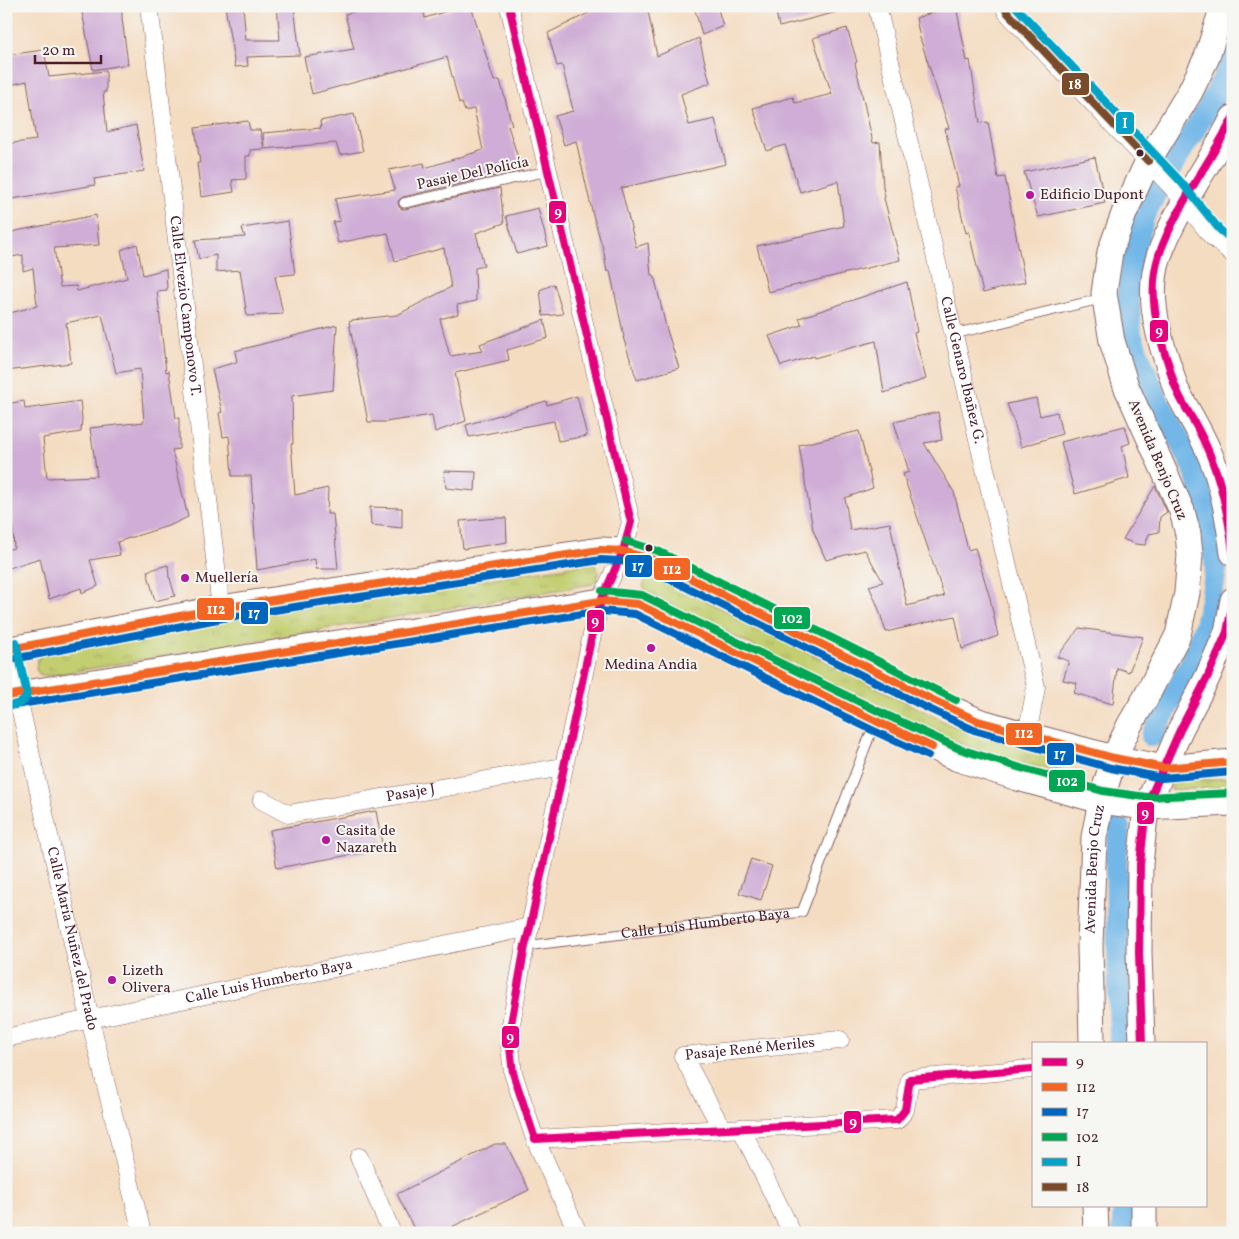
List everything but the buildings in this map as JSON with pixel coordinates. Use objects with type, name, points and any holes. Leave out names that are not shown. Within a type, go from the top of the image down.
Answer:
[{"type":"main road","name":"Avenida Benjo Cruz","points":[[1092,1042],[1090,945],[1094,837],[1114,758],[1130,724],[1178,635],[1187,593],[1190,555],[1188,534],[1182,511],[1126,386],[1112,340],[1104,293],[1110,252],[1125,211],[1153,167],[1207,57],[1223,6]]},
{"type":"main road","points":[[1233,118],[1206,168],[1180,195],[1172,225],[1159,256],[1153,280],[1155,312],[1160,340],[1176,387],[1208,450],[1223,490],[1233,553]]},
{"type":"main road","points":[[7,648],[221,608],[600,550],[623,552],[654,560],[978,721],[1114,758],[1164,768],[1233,762]]},
{"type":"main road","points":[[1142,1042],[1139,952],[1140,864],[1146,807],[1227,632],[1233,600]]},
{"type":"main road","points":[[11,695],[601,601],[638,604],[876,721],[956,758],[1018,778],[1102,801],[1146,807],[1233,803]]},
{"type":"main road","points":[[1095,1206],[1096,1233]]},
{"type":"main road","points":[[1144,1206],[1144,1233]]},
{"type":"street","name":"Calle Elvezio Camponovo T.","points":[[149,6],[221,608]]},
{"type":"street","points":[[509,6],[631,522],[623,552],[601,601],[593,630],[525,946],[511,1024],[510,1047],[513,1073],[536,1139],[578,1233]]},
{"type":"street","name":"Calle Genaro Ibañez G.","points":[[878,6],[1036,687],[1027,735]]},
{"type":"street","points":[[1004,6],[1007,12],[1180,195],[1212,236],[1233,254]]},
{"type":"street","name":"Calle María Nuñez del Prado","points":[[7,648],[11,695],[142,1233]]},
{"type":"street","name":"Pasaje J","points":[[262,800],[288,814],[563,767]]},
{"type":"street","name":"Calle Luis Humberto Baya","points":[[6,1038],[530,927]]},
{"type":"street","name":"Pasaje René Meriles","points":[[722,1129],[683,1056],[840,1040]]},
{"type":"street","points":[[536,1139],[897,1120],[905,1110],[910,1079],[1032,1069]]},
{"type":"street","points":[[741,1128],[792,1233]]},
{"type":"street","points":[[359,1156],[392,1233]]},
{"type":"lane","name":"Pasaje Del Policía","points":[[404,203],[548,171]]},
{"type":"lane","points":[[954,334],[1105,298]]},
{"type":"lane","name":"Calle Luis Humberto Baya","points":[[525,946],[802,912],[876,721]]},
{"type":"green space","points":[[586,564],[595,565],[599,571],[597,580],[593,584],[47,676],[39,674],[36,669],[37,661],[41,655],[216,621]]},
{"type":"green space","points":[[653,575],[949,724],[994,739],[1053,755],[1059,758],[1063,764],[1060,769],[1053,771],[991,754],[940,737],[891,715],[646,592],[643,585],[647,578]]},
{"type":"green space","points":[[1233,778],[1233,787],[1171,790],[1173,781]]},
{"type":"waterway","points":[[1152,736],[1190,665],[1204,628],[1216,568],[1209,520],[1194,468],[1158,401],[1131,335],[1128,294],[1134,251],[1144,216],[1155,194],[1208,108],[1233,57]]},
{"type":"waterway","points":[[1119,825],[1116,861],[1120,1042]]},
{"type":"waterway","points":[[1123,1206],[1123,1233]]},
{"type":"transit line","name":"9","points":[[509,6],[631,522],[623,551],[601,601],[593,630],[525,946],[511,1024],[510,1047],[513,1073],[535,1139],[897,1120],[905,1110],[910,1079],[1032,1069]]},
{"type":"transit line","name":"18","points":[[1004,6],[1007,12],[1148,161]]},
{"type":"transit line","name":"I","points":[[1015,6],[1181,182],[1219,229],[1233,241]]},
{"type":"transit line","name":"9","points":[[1233,118],[1174,219],[1159,255],[1154,283],[1155,311],[1161,339],[1180,398],[1203,438],[1217,474],[1226,506],[1233,551]]},
{"type":"transit line","name":"102","points":[[626,541],[658,551],[956,700]]},
{"type":"transit line","name":"112","points":[[6,650],[221,608],[600,550],[623,551],[654,560],[978,721],[1114,758],[1164,768],[1233,762]]},
{"type":"transit line","name":"17","points":[[8,660],[223,618],[601,560],[621,561],[650,569],[974,730],[1111,768],[1162,778],[1233,772]]},
{"type":"transit line","name":"102","points":[[602,591],[642,595],[880,712],[960,749],[1103,791],[1146,797],[1233,793]]},
{"type":"transit line","name":"112","points":[[6,696],[601,601],[638,604],[932,747]]},
{"type":"transit line","name":"9","points":[[1142,1042],[1139,952],[1140,864],[1146,807],[1227,632],[1233,601]]},
{"type":"transit line","name":"17","points":[[8,706],[601,611],[635,614],[928,756]]},
{"type":"transit line","name":"I","points":[[8,706],[22,702],[27,695],[16,642]]},
{"type":"place","name":"Edificio Dupont","points":[[1030,195]]},
{"type":"place","name":"Muellería","points":[[185,578]]},
{"type":"place","name":"Medina Andia","points":[[651,648]]},
{"type":"place","name":"Casita de Nazareth","points":[[326,840]]},
{"type":"place","name":"Lizeth Olivera","points":[[112,980]]}]
